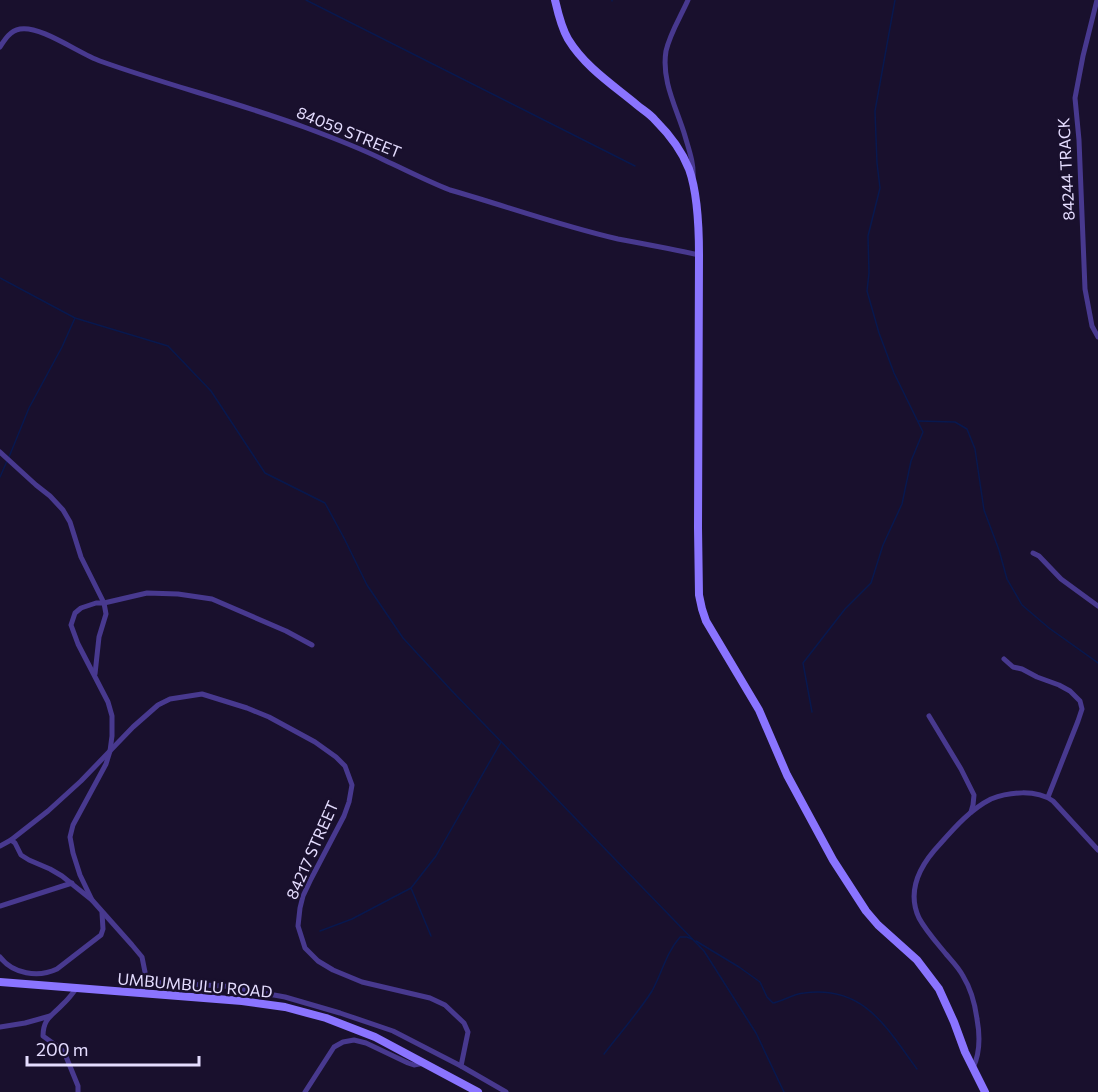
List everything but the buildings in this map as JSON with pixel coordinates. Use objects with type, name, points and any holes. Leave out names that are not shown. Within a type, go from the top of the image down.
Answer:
[{"type":"street","points":[[555,0],[562,27],[580,56],[596,72],[655,119],[679,151],[693,184]]},
{"type":"street","points":[[688,0],[666,50],[665,69],[669,91],[693,167],[698,222],[698,528],[699,595],[702,609],[712,632],[759,710],[787,775],[833,860],[866,911],[916,960],[939,989],[985,1092]]},
{"type":"street","name":"84244 TRACK","points":[[1097,0],[1075,98],[1079,133],[1085,289],[1092,326],[1098,337]]},
{"type":"street","name":"84059 STREET","points":[[0,46],[9,34],[21,29],[34,30],[96,60],[305,127],[450,190],[579,229],[699,255]]},
{"type":"street","points":[[0,452],[50,496],[70,522],[81,557],[104,603],[106,614],[99,637],[95,676]]},
{"type":"street","points":[[1033,553],[1039,556],[1061,579],[1098,606]]},
{"type":"street","points":[[142,993],[146,972],[142,957],[92,900],[80,875],[70,837],[73,825],[105,764],[112,736],[112,716],[108,702],[78,644],[71,625],[75,613],[81,608],[96,603],[147,593],[178,594],[212,599],[286,631],[312,645]]},
{"type":"street","points":[[1004,659],[1013,667],[1065,688],[1080,702],[1082,710],[1048,798]]},
{"type":"street","name":"84217 STREET","points":[[0,846],[11,840],[56,803],[158,705],[170,699],[202,694],[269,717],[315,742],[336,757],[345,766],[352,785],[350,802],[303,896],[298,926],[305,948],[318,961],[333,970],[362,982],[430,998],[445,1005],[464,1023],[468,1032],[461,1066]]},
{"type":"street","points":[[928,716],[961,769],[974,795],[974,805],[970,814]]},
{"type":"street","points":[[973,1068],[977,1058],[979,1029],[974,1002],[963,976],[918,916],[915,905],[915,882],[921,869],[934,850],[957,825],[981,805],[1001,795],[1024,793],[1048,798],[1098,850]]},
{"type":"street","points":[[11,840],[21,855],[50,869],[92,900]]},
{"type":"street","points":[[0,906],[72,884]]},
{"type":"street","points":[[0,957],[5,964],[18,971],[42,974],[52,972],[101,935],[102,913]]},
{"type":"street","name":"UMBUMBULU ROAD","points":[[0,982],[242,1001],[285,1007],[326,1018],[375,1037],[478,1092]]},
{"type":"street","points":[[144,982],[224,986],[285,997],[340,1013],[393,1031],[506,1092]]},
{"type":"street","points":[[76,989],[50,1016],[43,1027],[43,1036],[65,1054],[78,1086],[78,1092]]},
{"type":"street","points":[[0,1027],[50,1016]]},
{"type":"street","points":[[305,1092],[334,1047],[343,1042],[354,1040],[366,1043],[408,1063],[414,1065],[424,1063]]},
{"type":"waterway","points":[[306,0],[635,166]]},
{"type":"waterway","points":[[812,712],[803,663],[845,609],[871,583],[883,545],[902,504],[911,461],[923,432],[894,373],[867,291],[868,236],[880,188],[875,111],[895,0]]},
{"type":"waterway","points":[[0,278],[75,318],[168,346],[211,391],[265,473],[325,503],[367,585],[403,638],[704,951],[756,1033],[784,1092]]},
{"type":"waterway","points":[[9,457],[29,408],[75,318]]},
{"type":"waterway","points":[[918,421],[955,422],[967,429],[975,449],[984,510],[1007,579],[1022,605],[1049,628],[1098,663]]},
{"type":"waterway","points":[[0,477],[7,461]]},
{"type":"waterway","points":[[320,931],[352,919],[411,888],[436,856],[501,742]]},
{"type":"waterway","points":[[411,888],[431,936]]},
{"type":"waterway","points":[[604,1054],[652,991],[675,943],[680,937],[692,939]]},
{"type":"waterway","points":[[696,941],[760,982],[767,997],[773,1003],[800,994],[825,992],[858,1002],[883,1024],[917,1069]]}]
